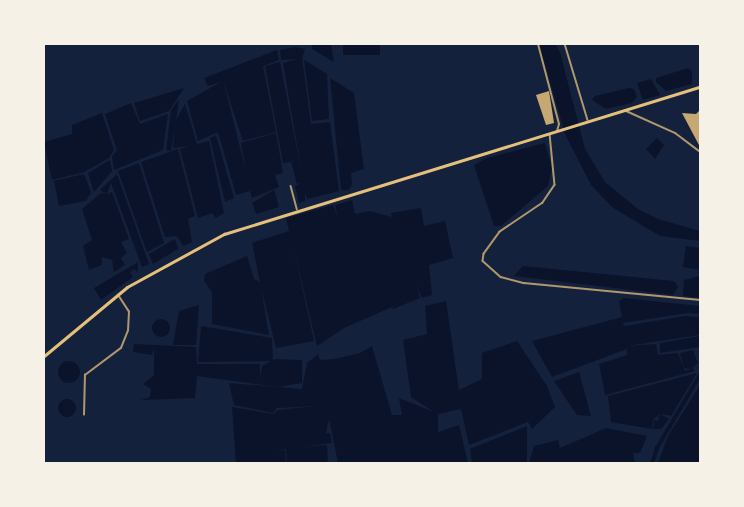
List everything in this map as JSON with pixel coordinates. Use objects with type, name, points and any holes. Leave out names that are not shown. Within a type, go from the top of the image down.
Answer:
[{"type":"highway","points":[[44,356],[118,294],[224,234],[297,209],[700,87]]},
{"type":"street","points":[[538,44],[559,124],[557,131]]},
{"type":"street","points":[[565,44],[586,123]]},
{"type":"street","points":[[626,111],[675,134],[700,152]]},
{"type":"street","points":[[550,133],[555,184],[543,203],[500,232],[484,254],[483,261],[501,277],[524,283],[700,300]]},
{"type":"street","points":[[291,186],[297,209]]},
{"type":"street","points":[[84,415],[85,375],[121,348],[128,331],[129,312],[118,294]]},
{"type":"water","points":[[312,44],[331,44],[334,62],[312,49]]},
{"type":"water","points":[[343,44],[380,44],[380,55],[343,55]]},
{"type":"water","points":[[539,44],[555,44],[560,52],[585,149],[605,182],[638,209],[658,219],[700,231],[700,241],[661,236],[612,207],[591,185],[565,134]]},
{"type":"water","points":[[295,47],[305,49],[302,58],[311,124],[330,122],[339,191],[307,199],[305,193],[305,201],[299,203],[295,186],[304,182],[297,184],[291,162],[283,163],[265,66],[280,62],[302,175],[283,63],[297,59],[281,60],[280,50]]},
{"type":"water","points":[[277,50],[279,60],[263,66],[276,132],[243,141],[223,80],[246,171],[241,143],[276,133],[283,173],[275,175],[279,187],[252,198],[250,191],[236,195],[218,132],[198,141],[187,101],[221,82],[208,86],[204,78]]},
{"type":"water","points":[[304,60],[327,74],[329,119],[312,121]]},
{"type":"water","points":[[688,68],[692,72],[692,84],[666,91],[656,82],[656,78]]},
{"type":"water","points":[[330,78],[354,93],[364,169],[351,173],[352,184],[349,190],[341,190]]},
{"type":"water","points":[[651,79],[660,95],[643,100],[637,83]]},
{"type":"water","points":[[184,88],[169,111],[140,121],[134,103]]},
{"type":"water","points":[[629,88],[634,89],[637,97],[632,103],[606,109],[592,100],[595,96]]},
{"type":"water","points":[[179,99],[176,120],[185,104],[197,144],[209,141],[224,213],[216,218],[212,213],[198,218],[180,149],[189,146],[173,148],[175,128],[171,151],[166,150],[171,110]]},
{"type":"water","points":[[131,103],[140,124],[168,114],[163,150],[114,170],[112,157],[117,150],[105,114]]},
{"type":"water","points":[[102,113],[114,150],[109,158],[84,172],[52,180],[44,142],[72,134],[72,125]]},
{"type":"water","points":[[216,135],[234,198],[225,202],[210,138]]},
{"type":"water","points":[[657,138],[664,145],[655,159],[646,149]]},
{"type":"water","points":[[545,143],[552,168],[548,186],[501,226],[494,226],[474,165],[487,158]]},
{"type":"water","points":[[178,149],[195,216],[188,219],[192,242],[183,246],[177,236],[165,237],[141,162]]},
{"type":"water","points":[[110,160],[112,171],[94,192],[88,173]]},
{"type":"water","points":[[139,163],[164,243],[147,252],[118,171]]},
{"type":"water","points":[[84,174],[91,192],[86,201],[59,206],[54,181]]},
{"type":"water","points":[[117,174],[149,264],[142,267],[111,183],[107,194],[100,190]]},
{"type":"water","points":[[274,190],[279,207],[256,214],[252,203]]},
{"type":"water","points":[[112,192],[129,239],[121,242],[127,253],[121,258],[125,265],[114,272],[112,260],[102,257],[102,265],[89,270],[83,246],[92,240],[82,209],[101,193]]},
{"type":"water","points":[[352,200],[355,214],[370,211],[392,217],[391,213],[421,208],[424,226],[445,221],[453,258],[429,265],[432,295],[422,298],[417,286],[420,298],[393,309],[391,302],[392,307],[344,328],[317,346],[293,246],[314,341],[276,348],[261,287],[269,335],[212,324],[212,292],[204,281],[205,274],[247,256],[254,279],[260,282],[252,243],[289,231],[286,218],[333,205],[338,218],[335,205]]},
{"type":"water","points":[[175,239],[178,249],[153,264],[149,254]]},
{"type":"water","points":[[686,246],[700,248],[700,270],[683,267]]},
{"type":"water","points":[[138,262],[138,272],[134,269],[130,272],[133,277],[101,300],[94,288]]},
{"type":"water","points":[[523,266],[674,281],[678,287],[673,295],[514,276]]},
{"type":"water","points":[[700,276],[700,298],[683,296],[684,280]]},
{"type":"water","points":[[624,298],[700,306],[700,314],[687,313],[623,323],[624,326],[685,316],[700,317],[700,335],[627,346],[656,344],[658,355],[678,353],[685,371],[691,369],[684,368],[680,353],[693,350],[698,363],[692,368],[695,371],[605,395],[599,364],[627,355],[627,349],[552,377],[532,341],[622,317],[619,301]]},
{"type":"water","points":[[446,301],[459,390],[482,379],[482,353],[517,341],[547,386],[555,407],[532,429],[528,422],[469,445],[461,409],[438,414],[438,432],[459,425],[468,463],[338,463],[329,419],[326,433],[330,433],[332,443],[301,447],[327,445],[328,463],[287,463],[286,449],[276,451],[285,450],[286,463],[236,463],[232,407],[274,414],[278,410],[316,406],[277,408],[273,413],[234,405],[229,383],[302,389],[307,363],[318,354],[320,360],[334,359],[360,353],[372,346],[392,415],[402,415],[399,398],[434,412],[411,397],[403,340],[427,334],[425,306]]},
{"type":"water","points":[[199,305],[196,345],[173,345],[179,311]]},
{"type":"water","points":[[157,319],[165,319],[170,324],[168,335],[157,337],[152,332],[152,324]]},
{"type":"water","points":[[201,326],[272,338],[273,361],[198,362]]},
{"type":"water","points":[[700,336],[700,347],[660,353],[660,343]]},
{"type":"water","points":[[134,344],[196,347],[197,364],[260,364],[260,380],[262,366],[275,359],[302,360],[302,383],[278,387],[197,376],[195,398],[141,400],[150,397],[151,389],[143,384],[154,375],[154,348],[152,355],[133,352]]},
{"type":"water","points":[[69,361],[79,368],[80,372],[73,382],[69,383],[59,376],[58,372],[65,362]]},
{"type":"water","points":[[579,372],[591,416],[577,415],[554,381]]},
{"type":"water","points":[[697,373],[671,416],[660,414],[669,419],[661,429],[653,429],[654,420],[658,421],[659,414],[653,420],[652,429],[611,422],[608,396]]},
{"type":"water","points":[[700,385],[700,463],[658,463],[668,436]]},
{"type":"water","points":[[67,399],[73,402],[76,408],[73,414],[67,417],[61,414],[58,408],[61,402]]},
{"type":"water","points":[[527,426],[527,463],[472,463],[470,449]]},
{"type":"water","points":[[606,428],[647,436],[640,453],[633,453],[635,463],[529,463],[534,446],[558,440],[560,448]]},
{"type":"building","points":[[549,91],[554,123],[546,125],[536,95]]},
{"type":"building","points":[[700,110],[700,147],[682,113],[696,114]]},
{"type":"waterway","points":[[652,464],[657,448],[700,375]]}]
